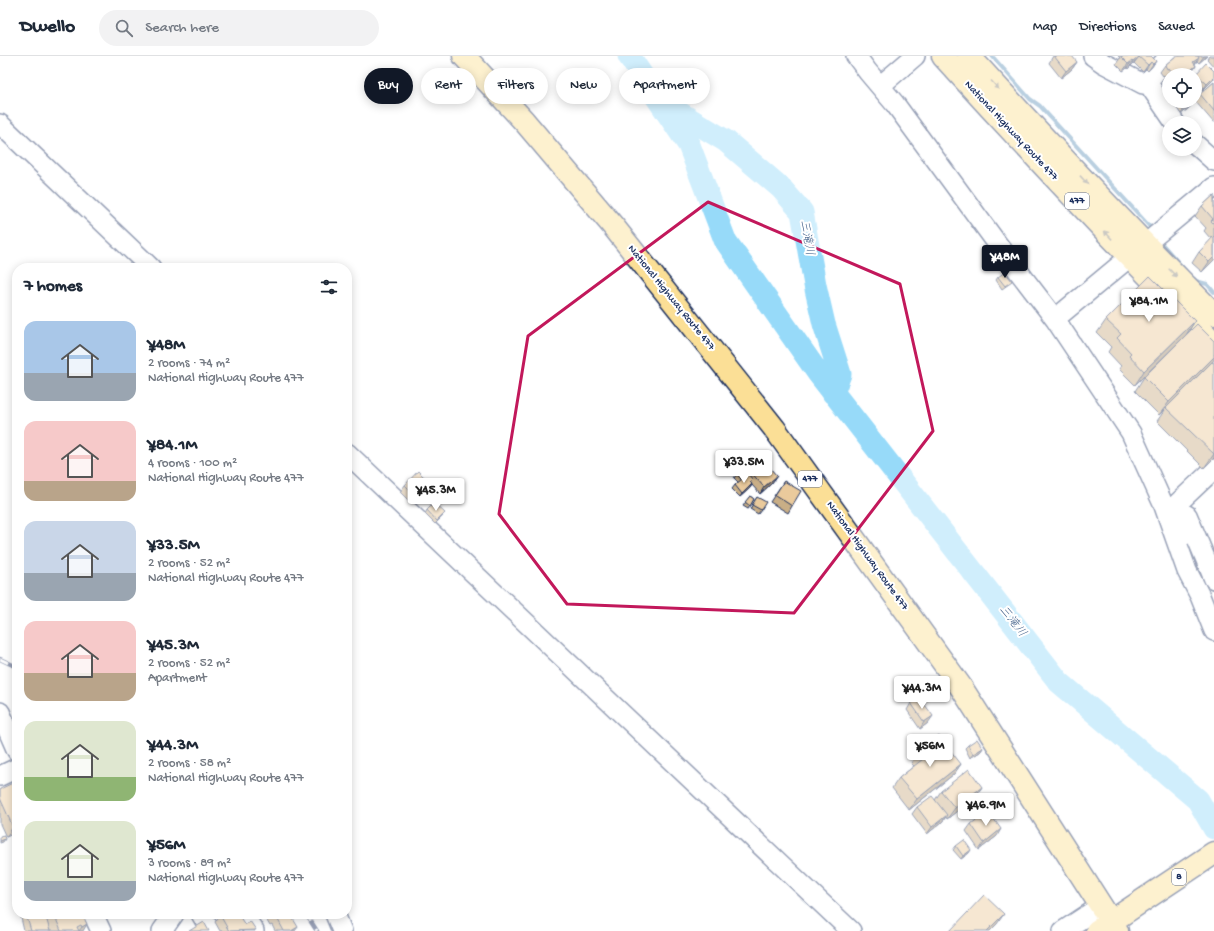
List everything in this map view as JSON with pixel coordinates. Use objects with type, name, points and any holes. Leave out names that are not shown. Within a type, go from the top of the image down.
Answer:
[{"type":"main road","name":"National Highway Route 477","points":[[464,56],[524,121],[613,226],[774,428],[961,687],[1110,925]]},
{"type":"main road","name":"National Highway Route 477","points":[[943,56],[1027,149],[1138,252],[1214,314]]},
{"type":"main road","name":"National Highway Route 477","points":[[969,56],[1042,136],[1214,343]]},
{"type":"main road","name":"8","points":[[1110,925],[1214,853]]},
{"type":"street","points":[[856,56],[895,104],[999,246],[1055,319],[1131,433],[1164,506],[1186,571],[1200,596],[1214,631]]},
{"type":"street","points":[[880,86],[915,56]]},
{"type":"street","points":[[1094,56],[1103,63],[1143,84],[1149,85]]},
{"type":"street","points":[[1169,56],[1147,82],[1171,116]]},
{"type":"street","points":[[0,124],[146,263]]},
{"type":"street","points":[[1202,150],[1214,161]]},
{"type":"street","points":[[1055,319],[1214,188]]},
{"type":"street","points":[[352,458],[851,931]]},
{"type":"street","points":[[1200,596],[1194,564],[1181,522],[1178,503],[1214,469]]},
{"type":"street","points":[[1181,500],[1214,578]]},
{"type":"street","points":[[0,712],[12,740]]},
{"type":"street","points":[[0,776],[12,770]]},
{"type":"street","points":[[95,919],[101,931]]},
{"type":"street","points":[[162,931],[170,919]]},
{"type":"street","points":[[204,919],[211,931]]},
{"type":"street","points":[[246,919],[254,931]]},
{"type":"street","points":[[337,919],[342,931]]},
{"type":"street","points":[[1063,931],[1110,925]]},
{"type":"highlighted area","points":[[708,202],[900,284],[933,431],[794,613],[567,604],[499,514],[528,336]]},
{"type":"building","points":[[1054,56],[1072,56],[1077,62],[1066,71]]},
{"type":"building","points":[[1151,56],[1156,61],[1153,64],[1151,62],[1148,65],[1139,57],[1128,64],[1121,57]]},
{"type":"building","points":[[1176,56],[1198,56],[1199,58],[1193,62],[1196,66],[1193,68],[1166,68],[1165,65]]},
{"type":"building","points":[[1206,63],[1214,71],[1214,77],[1207,84],[1202,79],[1201,68]]},
{"type":"building","points":[[1214,82],[1214,111],[1202,96],[1202,92]]},
{"type":"building","points":[[1214,195],[1214,224],[1211,221],[1213,219],[1202,206]]},
{"type":"building","points":[[1214,236],[1214,257],[1209,262],[1199,252]]},
{"type":"building","points":[[989,251],[993,257],[989,260],[985,253]]},
{"type":"building","points":[[1005,272],[1012,281],[1005,286],[998,277]]},
{"type":"building","points":[[1150,276],[1195,321],[1144,371],[1129,355],[1131,353],[1117,338],[1121,334],[1106,320]]},
{"type":"building","points":[[1197,324],[1214,341],[1214,357],[1169,402],[1144,377]]},
{"type":"building","points":[[1212,362],[1214,363],[1214,454],[1166,408]]},
{"type":"building","points":[[762,459],[777,476],[764,487],[749,470]]},
{"type":"building","points":[[743,469],[747,474],[741,479],[737,474]]},
{"type":"building","points":[[418,471],[426,479],[416,489],[417,491],[414,494],[405,485]]},
{"type":"building","points":[[748,474],[753,480],[750,482],[752,484],[742,494],[735,485]]},
{"type":"building","points":[[784,481],[801,491],[792,506],[775,495]]},
{"type":"building","points":[[750,496],[754,499],[750,506],[745,502]]},
{"type":"building","points":[[757,497],[766,502],[761,510],[752,505]]},
{"type":"building","points":[[434,503],[445,513],[437,521],[427,510]]},
{"type":"building","points":[[920,698],[933,716],[924,722],[911,703]]},
{"type":"building","points":[[939,736],[961,764],[917,799],[899,778],[923,759],[918,753]]},
{"type":"building","points":[[977,739],[983,748],[973,754],[968,745]]},
{"type":"building","points":[[969,769],[982,787],[955,808],[941,791]]},
{"type":"building","points":[[12,783],[12,825],[0,798],[0,789]]},
{"type":"building","points":[[932,796],[947,815],[932,827],[917,807]]},
{"type":"building","points":[[988,811],[1001,829],[984,843],[971,824]]},
{"type":"building","points":[[4,835],[5,839],[0,841],[0,836]]},
{"type":"building","points":[[964,840],[971,850],[963,856],[956,846]]},
{"type":"building","points":[[984,895],[1004,914],[987,931],[950,931]]},
{"type":"building","points":[[27,919],[46,919],[50,931],[31,931]]},
{"type":"building","points":[[56,919],[84,919],[87,924],[82,927],[81,925],[77,927],[79,931],[61,931]]},
{"type":"building","points":[[222,919],[241,919],[245,925],[250,921],[256,930],[229,931]]},
{"type":"building","points":[[278,919],[293,919],[298,927],[291,931],[284,931]]},
{"type":"building","points":[[204,922],[209,931],[189,931]]},
{"type":"waterway","name":"三滝川","points":[[629,56],[689,145],[725,240],[818,373],[1059,682],[1198,800],[1214,828]]},
{"type":"waterway","points":[[992,56],[1030,99],[1040,106],[1151,228]]},
{"type":"waterway","name":"三滝川","points":[[665,104],[726,141],[781,188],[802,212],[815,285],[824,324],[840,374],[833,393]]},
{"type":"waterway","points":[[1163,245],[1185,270]]},
{"type":"waterway","points":[[1194,279],[1207,284],[1214,292]]},
{"type":"railway","points":[[0,659],[12,665]]},
{"type":"railway","points":[[309,919],[317,931]]}]
